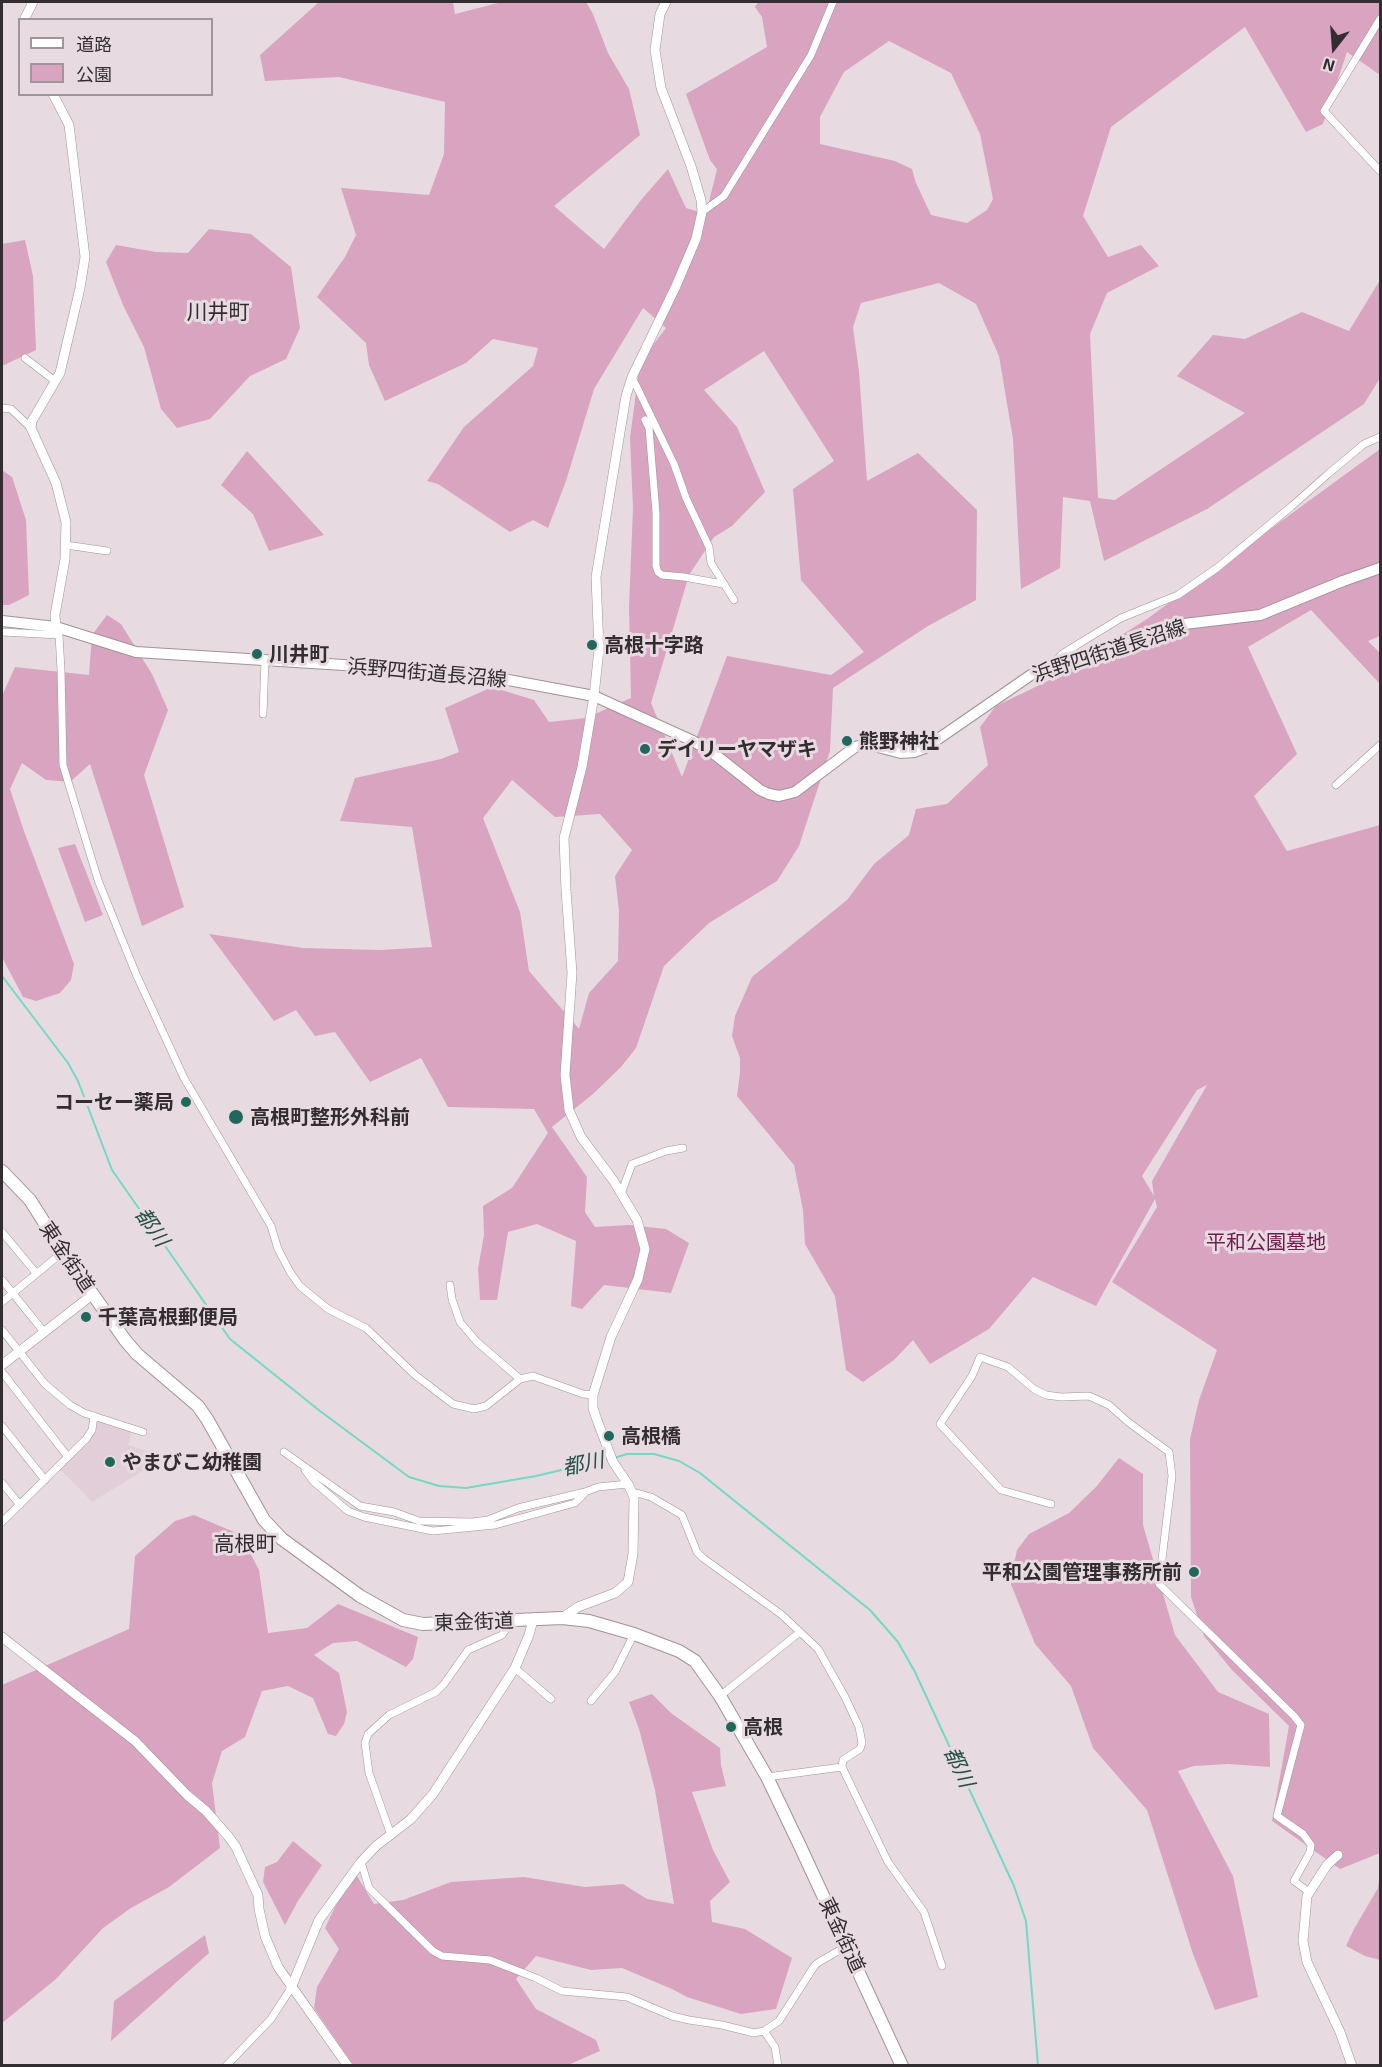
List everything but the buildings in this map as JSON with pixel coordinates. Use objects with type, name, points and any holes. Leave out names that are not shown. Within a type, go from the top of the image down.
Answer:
[{"type":"highway","name":"東金街道","points":[[2,1171],[30,1200],[63,1252],[125,1340],[137,1354],[202,1412],[264,1520],[282,1539],[360,1596],[403,1620],[423,1624],[562,1618],[597,1622],[679,1651],[695,1661],[720,1696],[767,1777],[902,2066]]},
{"type":"main road","name":"浜野四街道長沼線","points":[[2,621],[57,631],[136,652],[471,673],[594,696],[693,741],[713,753],[760,790],[779,796],[795,792],[855,747],[866,744],[902,753],[925,748],[1031,674],[1053,664],[1077,663],[1097,657],[1184,624],[1260,615],[1343,580],[1380,568]]},
{"type":"street","points":[[25,18],[33,2]]},
{"type":"street","points":[[562,1618],[578,1607],[615,1593],[628,1582],[633,1554],[635,1504],[630,1488],[613,1462],[593,1408],[593,1395],[611,1337],[638,1279],[645,1249],[637,1220],[581,1137],[569,1110],[565,1075],[572,973],[564,838],[582,767],[594,696],[599,649],[596,577],[622,418],[632,377],[696,239],[702,212],[701,200],[691,166],[661,88],[655,50],[660,14],[666,2]]},
{"type":"street","points":[[702,212],[724,196],[811,55],[833,2]]},
{"type":"street","points":[[1380,19],[1324,111],[1380,171]]},
{"type":"street","points":[[31,428],[32,421],[55,381],[65,353],[85,257],[72,141],[64,114],[54,96]]},
{"type":"street","points":[[25,358],[55,381]]},
{"type":"street","points":[[632,377],[674,464],[686,498],[709,547],[711,563],[734,600]]},
{"type":"street","points":[[2,408],[11,408],[31,428],[56,483],[64,508],[66,545],[55,615],[61,670],[63,765],[98,880],[112,920],[184,1078],[271,1226],[278,1249],[290,1272],[300,1286],[328,1310],[366,1328],[415,1375],[453,1404],[474,1409],[486,1406],[520,1379],[533,1376],[583,1394],[593,1395]]},
{"type":"street","points":[[645,420],[649,428],[658,572],[662,575],[723,584]]},
{"type":"street","points":[[1053,664],[1062,654],[1121,618],[1178,595],[1217,568],[1365,444],[1380,437]]},
{"type":"street","points":[[66,545],[107,551]]},
{"type":"street","points":[[2,633],[57,631]]},
{"type":"street","points":[[263,714],[265,660]]},
{"type":"street","points":[[1336,785],[1380,745]]},
{"type":"street","points":[[621,1194],[632,1164],[666,1151],[683,1148]]},
{"type":"street","points":[[2,1232],[36,1273]]},
{"type":"street","points":[[2,1302],[63,1252]]},
{"type":"street","points":[[2,1280],[44,1332]]},
{"type":"street","points":[[450,1285],[460,1322],[477,1342],[520,1379]]},
{"type":"street","points":[[2,1365],[93,1295]]},
{"type":"street","points":[[2,1330],[45,1384],[70,1405],[94,1416],[143,1432]]},
{"type":"street","points":[[1051,1504],[1001,1490],[940,1424],[972,1376],[981,1357],[1008,1367],[1034,1389],[1046,1395],[1089,1396],[1109,1405],[1169,1452],[1172,1476],[1159,1584],[1301,1725],[1277,1816],[1303,1834],[1311,1845],[1310,1852],[1294,1881],[1309,1892]]},
{"type":"street","points":[[2,1372],[68,1457]]},
{"type":"street","points":[[2,1522],[86,1439],[92,1430],[94,1416]]},
{"type":"street","points":[[2,1426],[45,1480]]},
{"type":"street","points":[[284,1452],[348,1511],[364,1517],[433,1531],[495,1525],[575,1503],[585,1492],[598,1487],[630,1488],[682,1515],[697,1552],[782,1614],[818,1649],[837,1680],[859,1727],[862,1743],[860,1749],[843,1760],[842,1767],[888,1862],[924,1912],[942,1966]]},
{"type":"street","points":[[2,1483],[20,1505]]},
{"type":"street","points":[[226,2066],[272,2019],[291,1988],[319,1920],[361,1862],[376,1846],[411,1819],[433,1794],[515,1668],[529,1635],[532,1620]]},
{"type":"street","points":[[391,1835],[369,1773],[365,1743],[368,1734],[389,1715],[436,1692],[468,1650],[502,1635],[506,1629],[506,1621]]},
{"type":"street","points":[[720,1696],[800,1632]]},
{"type":"street","points":[[591,1701],[615,1672],[634,1634]]},
{"type":"street","points":[[2,1637],[135,1740],[228,1836],[236,1847],[258,1895],[264,1936],[278,1967],[348,2066]]},
{"type":"street","points":[[515,1668],[551,1699]]},
{"type":"street","points":[[767,1777],[842,1767]]},
{"type":"street","points":[[1338,1855],[1327,1865],[1309,1892],[1303,1941],[1307,1962],[1340,2032],[1352,2066]]},
{"type":"street","points":[[361,1862],[369,1888],[433,1951],[442,1956],[490,1960],[570,1993],[621,1996],[689,2020],[754,2033],[764,2031],[779,2021],[819,1962],[847,1946]]},
{"type":"street","points":[[764,2031],[775,2047],[778,2066]]},
{"type":"shaded area","name":"やまびこ幼稚園","points":[[102,1420],[132,1430],[128,1445],[165,1457],[92,1502],[59,1468],[94,1433],[96,1423]]},
{"type":"green space","points":[[319,2],[453,2],[455,14],[502,2],[586,2],[608,53],[629,89],[640,135],[554,206],[604,249],[668,169],[686,208],[706,214],[717,169],[710,160],[686,94],[767,47],[762,17],[755,7],[758,2],[1380,2],[1380,75],[1347,52],[1323,124],[1306,132],[1245,27],[1111,127],[1083,216],[1108,257],[1141,245],[1159,266],[1107,293],[1090,334],[1098,498],[1115,500],[1245,413],[1177,376],[1213,335],[1245,339],[1302,312],[1349,331],[1380,280],[1380,378],[1364,404],[1207,509],[1104,561],[1090,501],[1063,497],[1060,568],[1021,589],[1013,439],[999,356],[976,304],[939,283],[861,303],[853,327],[859,372],[867,481],[918,453],[977,510],[976,600],[928,626],[833,688],[830,751],[799,846],[777,881],[709,923],[664,966],[636,1048],[621,1067],[593,1094],[552,1127],[587,1177],[585,1212],[595,1227],[629,1225],[666,1229],[689,1243],[671,1293],[604,1285],[582,1309],[571,1306],[576,1241],[537,1224],[508,1232],[497,1300],[480,1300],[478,1269],[484,1235],[483,1206],[512,1188],[548,1133],[534,1109],[448,1107],[421,1058],[370,1082],[335,1032],[315,1036],[296,1010],[274,1021],[209,934],[303,948],[380,950],[432,947],[412,827],[340,821],[355,778],[441,759],[459,752],[445,708],[492,687],[534,700],[549,722],[586,718],[631,698],[629,607],[633,508],[630,438],[640,362],[666,328],[643,308],[594,389],[566,481],[548,528],[533,520],[510,532],[438,484],[427,481],[464,427],[533,366],[538,348],[493,339],[466,363],[385,401],[369,365],[366,343],[317,297],[345,257],[356,235],[341,188],[429,195],[444,154],[445,102],[339,77],[265,81],[260,55]],"holes":[[[889,41],[951,73],[980,134],[993,199],[987,210],[967,223],[931,215],[912,169],[895,161],[820,144],[820,117],[844,72]],[[764,351],[834,461],[793,489],[801,580],[864,652],[831,675],[727,656],[682,777],[651,703],[689,575],[714,537],[732,526],[765,492],[737,427],[704,390]],[[512,780],[555,817],[600,814],[632,850],[615,876],[619,911],[618,961],[589,993],[579,1029],[529,971],[520,912],[483,818]]]},
{"type":"green space","points":[[209,229],[251,234],[291,267],[300,328],[286,359],[250,376],[210,419],[177,428],[161,409],[144,347],[123,305],[106,262],[116,245],[156,252],[188,253]]},
{"type":"green space","points":[[25,240],[33,276],[36,350],[2,366],[2,244]]},
{"type":"green space","name":"平和公園墓地","points":[[1380,449],[1380,636],[1368,641],[1380,653],[1380,684],[1311,610],[1248,647],[1297,754],[1254,796],[1287,851],[1380,825],[1380,1853],[1340,1869],[1272,1821],[1289,1726],[1232,1670],[1204,1636],[1191,1597],[1190,1439],[1199,1400],[1217,1350],[1112,1282],[1157,1207],[1155,1199],[1096,1306],[1033,1277],[989,1329],[930,1364],[913,1340],[894,1360],[863,1382],[846,1370],[835,1296],[805,1244],[803,1210],[794,1165],[737,1096],[740,1058],[732,1036],[735,1016],[752,977],[847,900],[874,864],[909,835],[916,809],[947,804],[988,765],[980,727],[996,706],[1052,679],[1147,619]],"holes":[[[1207,1085],[1152,1181],[1154,1196],[1142,1176],[1197,1090]]]},
{"type":"green space","points":[[247,451],[324,535],[269,551],[253,514],[221,485]]},
{"type":"green space","points":[[2,470],[12,477],[26,520],[29,595],[9,605],[2,605]]},
{"type":"green space","points":[[107,615],[121,624],[152,674],[168,710],[144,775],[184,907],[142,926],[90,764],[70,782],[46,780],[22,763],[10,789],[74,964],[71,980],[60,993],[36,1001],[23,997],[2,957],[2,696],[15,667],[89,675],[92,635]]},
{"type":"green space","points":[[75,844],[103,915],[85,922],[58,848]]},
{"type":"green space","points":[[1119,1458],[1143,1474],[1143,1525],[1175,1635],[1218,1692],[1269,1714],[1270,1767],[1228,1764],[1194,1766],[1178,1771],[1233,1876],[1258,1997],[1215,2010],[1193,1954],[1147,1810],[1093,1748],[1071,1686],[1035,1644],[1010,1582],[1017,1550],[1029,1534],[1069,1513],[1096,1487]]},
{"type":"green space","points":[[194,1515],[241,1535],[259,1570],[268,1633],[307,1628],[338,1604],[418,1637],[413,1659],[406,1667],[357,1641],[333,1643],[314,1655],[339,1673],[347,1712],[344,1724],[336,1736],[328,1734],[313,1698],[288,1686],[262,1691],[245,1737],[222,1751],[212,1783],[220,1848],[169,1887],[131,1908],[103,1928],[56,1979],[2,2023],[2,1685],[129,1629],[135,1556],[175,1521]]},
{"type":"green space","points":[[652,1694],[671,1713],[720,1748],[726,1786],[692,1792],[713,1850],[730,1882],[710,1901],[712,1922],[745,1929],[792,1958],[776,2009],[741,2014],[687,1997],[622,1968],[591,1970],[536,1956],[516,1979],[536,2009],[596,2040],[600,2051],[568,2065],[354,2066],[314,2008],[317,1987],[339,1949],[325,1928],[348,1880],[357,1876],[374,1904],[403,1900],[451,1882],[524,1877],[585,1887],[623,1884],[647,1899],[674,1904],[655,1790],[639,1729],[629,1702]]},
{"type":"green space","points":[[293,1841],[322,1865],[285,1925],[263,1882],[265,1867],[277,1862]]},
{"type":"green space","points":[[1380,1870],[1380,1960],[1365,1956],[1346,1946],[1378,1888]]},
{"type":"green space","points":[[205,1935],[209,1953],[111,2041],[114,2001]]},
{"type":"waterway","name":"都川","points":[[2,976],[68,1063],[78,1081],[112,1170],[230,1339],[320,1411],[409,1477],[439,1486],[466,1488],[536,1476],[608,1459]]},
{"type":"waterway","name":"都川","points":[[614,1458],[627,1454],[654,1454],[679,1461],[700,1473],[870,1610],[898,1642],[915,1672],[1014,1886],[1026,1921],[1038,2066]]},
{"type":"place","name":"高根十字路","points":[[592,645]]},
{"type":"place","name":"川井町","points":[[257,654]]},
{"type":"place","name":"熊野神社","points":[[847,741]]},
{"type":"place","name":"デイリーヤマザキ","points":[[645,749]]},
{"type":"place","name":"コーセー薬局","points":[[186,1102]]},
{"type":"place","name":"高根町整形外科前","points":[[236,1117]]},
{"type":"place","name":"千葉高根郵便局","points":[[86,1317]]},
{"type":"place","name":"高根橋","points":[[609,1436]]},
{"type":"place","name":"やまびこ幼稚園","points":[[110,1462]]},
{"type":"place","name":"平和公園管理事務所前","points":[[1194,1572]]},
{"type":"place","name":"高根","points":[[731,1727]]},
{"type":"district","name":"川井町","points":[[218,312]]},
{"type":"district","name":"高根町","points":[[245,1544]]}]
